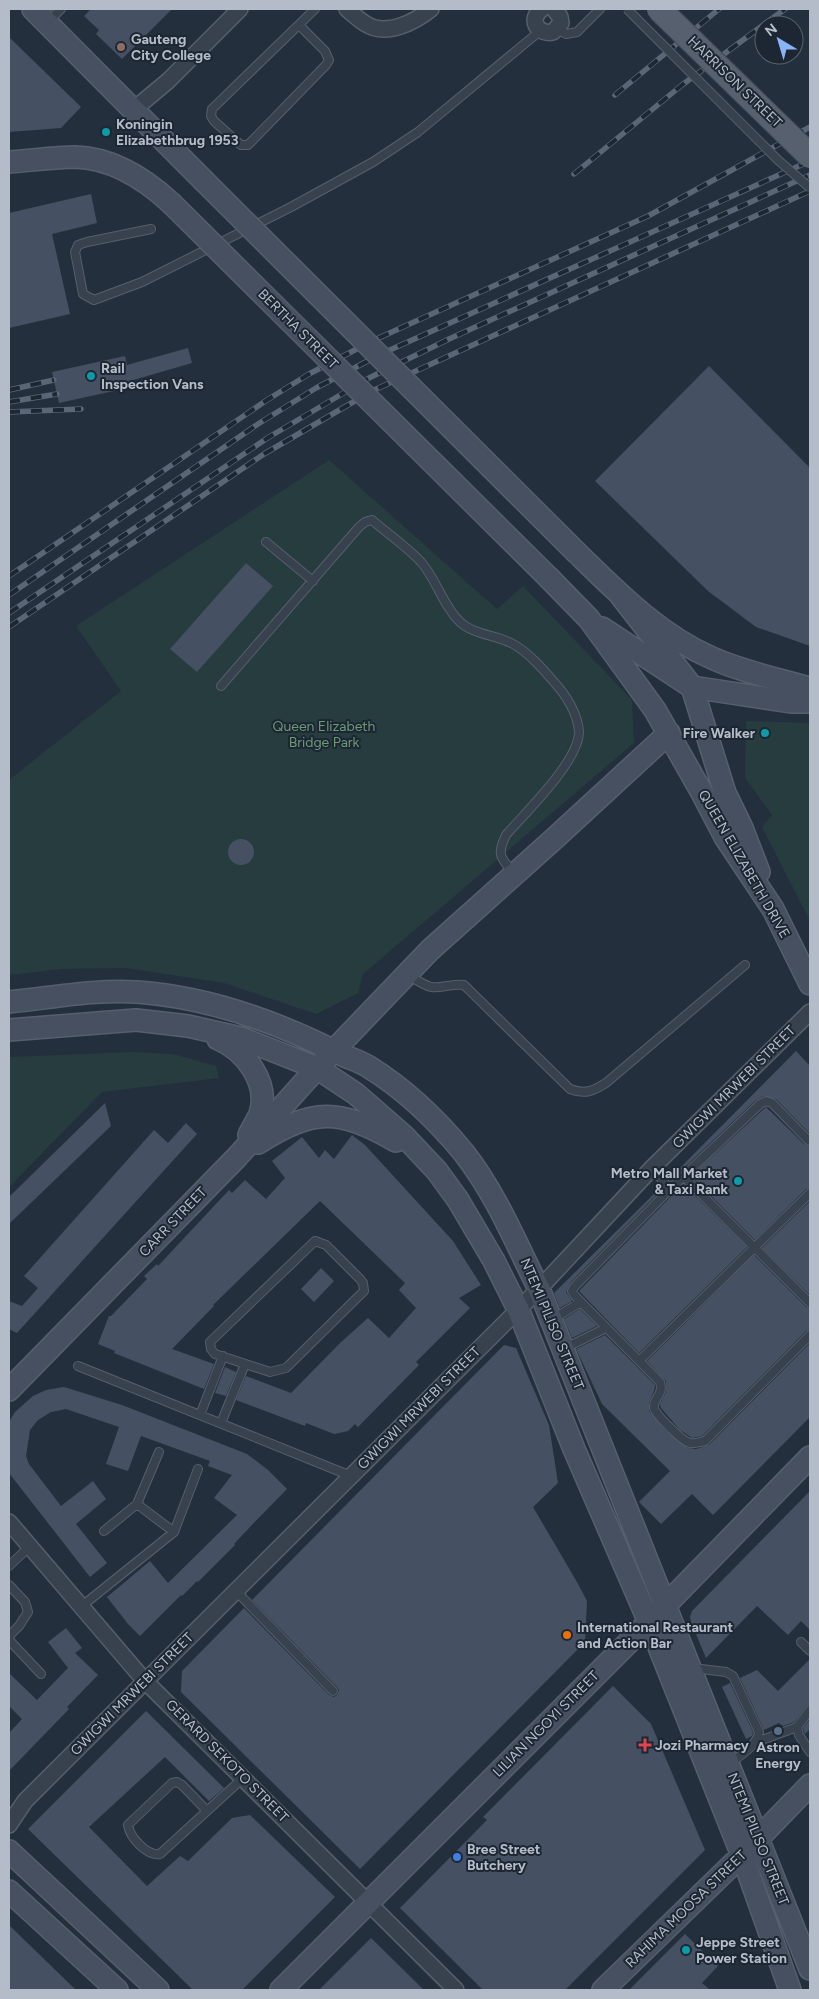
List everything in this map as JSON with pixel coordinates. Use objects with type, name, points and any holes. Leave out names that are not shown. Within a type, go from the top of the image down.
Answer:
[{"type":"main road","name":"HARRISON STREET","points":[[660,9],[810,156]]},
{"type":"street","points":[[132,111],[168,81],[240,9]]},
{"type":"street","points":[[347,9],[367,25],[381,29],[405,25],[431,9]]},
{"type":"street","points":[[543,9],[560,17],[561,23],[558,29],[546,34],[540,32],[534,21],[543,9]]},
{"type":"street","points":[[47,13],[132,111],[621,596],[680,642],[710,658],[810,688]]},
{"type":"street","name":"BERTHA STREET","points":[[9,162],[75,157],[100,161],[129,171],[152,186],[550,579]]},
{"type":"street","name":"QUEEN ELIZABETH DRIVE","points":[[550,579],[589,619],[636,683],[669,733],[725,836],[773,909],[810,984]]},
{"type":"street","points":[[621,596],[692,687],[725,793],[742,828],[773,909]]},
{"type":"street","points":[[589,619],[692,687],[791,702],[810,702]]},
{"type":"street","name":"CARR STREET","points":[[9,1390],[237,1157],[317,1068],[430,950],[669,733]]},
{"type":"street","name":"NTEMI PILISO STREET","points":[[9,1002],[104,993],[136,992],[204,1002],[242,1012],[295,1032],[368,1066],[398,1087],[426,1111],[464,1154],[488,1188],[539,1289],[810,1969]]},
{"type":"street","name":"GWIGWI MRWEBI STREET","points":[[9,1811],[24,1801],[146,1681],[539,1289],[652,1168],[810,1012]]},
{"type":"street","name":"NTEMI PILISO STREET","points":[[9,1030],[136,1020],[188,1026],[241,1038],[317,1068],[356,1094],[404,1136],[437,1171],[458,1200],[494,1261],[518,1309],[574,1449],[649,1622],[742,1855],[790,1990]]},
{"type":"street","points":[[188,1026],[227,1043],[242,1054],[258,1082],[262,1097],[260,1114],[237,1157]]},
{"type":"street","points":[[237,1157],[293,1123],[318,1117],[340,1117],[372,1127],[422,1156]]},
{"type":"street","name":"LILIAN NGOYI STREET","points":[[281,1990],[649,1622],[665,1603],[810,1457]]},
{"type":"street","name":"GERARD SEKOTO STREET","points":[[9,1522],[146,1681],[456,1990]]},
{"type":"street","name":"RAHIMA MOOSA STREET","points":[[603,1990],[742,1855],[810,1785]]},
{"type":"street","name":"GWIGWI MRWEBI STREET","points":[[9,1825],[24,1801]]},
{"type":"street","points":[[9,1851],[158,1990]]},
{"type":"street","points":[[9,1891],[117,1990]]},
{"type":"lane","points":[[299,25],[325,51],[329,60],[326,66],[248,144],[241,145],[214,122],[210,116],[212,110],[315,9]]},
{"type":"lane","points":[[558,29],[566,34],[577,32],[600,9]]},
{"type":"lane","points":[[627,9],[778,160],[810,188]]},
{"type":"lane","points":[[151,229],[87,242],[78,246],[75,252],[83,294],[87,298],[94,300],[142,282],[290,208],[373,162],[425,127],[540,32]]},
{"type":"lane","points":[[221,686],[364,522],[372,520],[421,562],[460,622],[469,628],[512,644],[535,660],[561,689],[575,714],[579,732],[575,749],[557,777],[506,835],[500,847],[500,854],[514,874]]},
{"type":"lane","points":[[266,542],[312,581]]},
{"type":"lane","points":[[407,974],[429,987],[453,983],[464,985],[570,1089],[580,1093],[592,1092],[606,1083],[746,965]]},
{"type":"lane","points":[[808,1140],[772,1103],[766,1101],[760,1104],[670,1189],[574,1286],[572,1291],[660,1382],[661,1392],[655,1403],[656,1411],[681,1438],[689,1443],[696,1444],[705,1440],[810,1335]]},
{"type":"lane","points":[[652,1168],[670,1189]]},
{"type":"lane","points":[[684,1177],[810,1303]]},
{"type":"lane","points":[[639,1362],[810,1193]]},
{"type":"lane","points":[[315,1241],[326,1245],[364,1283],[364,1291],[286,1368],[270,1372],[222,1356],[215,1354],[211,1349],[210,1342],[315,1241]]},
{"type":"lane","points":[[552,1320],[581,1302]]},
{"type":"lane","points":[[563,1349],[606,1328]]},
{"type":"lane","points":[[200,1415],[222,1356]]},
{"type":"lane","points":[[221,1423],[245,1364]]},
{"type":"lane","points":[[78,1366],[351,1476]]},
{"type":"lane","points":[[104,1531],[137,1504],[159,1452]]},
{"type":"lane","points":[[82,1606],[174,1532],[198,1469]]},
{"type":"lane","points":[[137,1504],[174,1532]]},
{"type":"lane","points":[[9,1566],[30,1546]]},
{"type":"lane","points":[[9,1585],[25,1602],[28,1612],[19,1626],[9,1636]]},
{"type":"lane","points":[[236,1591],[333,1691]]},
{"type":"lane","points":[[9,1640],[41,1674]]},
{"type":"lane","points":[[801,1642],[810,1651]]},
{"type":"lane","points":[[691,1668],[726,1672],[733,1676],[759,1732],[758,1738],[729,1765]]},
{"type":"lane","points":[[754,1742],[796,1726],[810,1710]]},
{"type":"lane","points":[[796,1726],[799,1735],[810,1752]]},
{"type":"lane","points":[[207,1811],[182,1785],[177,1782],[172,1783],[128,1825],[129,1831],[148,1853],[160,1854],[207,1811],[243,1778]]},
{"type":"green space","name":"Queen Elizabeth Bridge Park","points":[[329,460],[497,609],[523,586],[632,700],[634,743],[363,974],[358,993],[316,1014],[224,983],[126,968],[61,969],[9,975],[9,780],[121,691],[76,626]]},
{"type":"green space","points":[[746,721],[810,723],[810,921],[762,827],[772,815],[745,778]]},
{"type":"green space","points":[[133,1052],[173,1054],[216,1066],[219,1078],[102,1092],[9,1187],[9,1057]]},
{"type":"building","name":"Gauteng City College","points":[[91,9],[172,9],[122,59],[96,34],[99,30],[84,16]]},
{"type":"building","points":[[9,37],[81,107],[61,128],[9,132]]},
{"type":"building","points":[[91,194],[97,223],[52,234],[70,314],[9,328],[9,213]]},
{"type":"building","name":"Rail Inspection Vans","points":[[188,348],[192,363],[130,381],[132,387],[59,403],[52,372],[125,356],[127,365]]},
{"type":"building","points":[[709,366],[810,468],[810,646],[756,627],[708,591],[595,481]]},
{"type":"building","points":[[246,563],[273,586],[197,672],[170,649]]},
{"type":"building","points":[[241,839],[250,843],[254,852],[250,861],[241,865],[232,861],[228,852],[232,843]]},
{"type":"building","points":[[796,1051],[810,1066],[810,1134],[776,1099],[764,1096],[756,1100],[670,1181],[669,1179]]},
{"type":"building","points":[[105,1103],[111,1126],[9,1224],[9,1197]]},
{"type":"building","points":[[766,1107],[804,1144],[810,1145],[810,1188],[806,1189],[755,1240],[691,1176]]},
{"type":"building","points":[[186,1123],[197,1134],[17,1333],[9,1329],[9,1301],[22,1306],[38,1288],[24,1276],[154,1130],[168,1143]]},
{"type":"building","points":[[352,1135],[365,1145],[453,1241],[481,1285],[459,1298],[470,1308],[416,1362],[419,1365],[358,1427],[355,1424],[348,1431],[334,1434],[306,1423],[305,1426],[236,1400],[246,1376],[291,1393],[340,1343],[368,1318],[389,1338],[416,1308],[399,1290],[405,1283],[320,1201],[213,1305],[172,1349],[214,1364],[204,1389],[114,1353],[115,1351],[98,1344],[109,1316],[147,1279],[144,1276],[157,1264],[158,1266],[229,1190],[232,1193],[245,1180],[266,1199],[285,1178],[272,1161],[302,1137],[319,1158],[325,1150],[334,1159]]},
{"type":"building","points":[[683,1184],[747,1247],[639,1353],[579,1291]]},
{"type":"building","points":[[661,1187],[662,1189],[571,1282],[566,1292],[572,1301],[560,1308],[554,1293]]},
{"type":"building","points":[[810,1201],[810,1295],[762,1248]]},
{"type":"building","points":[[754,1255],[806,1307],[810,1308],[810,1330],[806,1331],[702,1436],[692,1438],[679,1429],[661,1408],[660,1404],[666,1392],[666,1381],[647,1361]]},
{"type":"building","points":[[321,1268],[334,1281],[314,1302],[301,1289]]},
{"type":"building","points":[[580,1309],[597,1326],[572,1338],[564,1319]]},
{"type":"building","points":[[605,1335],[655,1385],[649,1403],[649,1411],[666,1431],[688,1448],[696,1449],[709,1445],[810,1343],[810,1417],[713,1515],[692,1494],[661,1524],[639,1502],[670,1471],[602,1404],[576,1349]]},
{"type":"building","points":[[504,1345],[516,1348],[549,1425],[558,1483],[533,1507],[587,1601],[585,1642],[360,1869],[181,1692],[182,1671],[244,1608],[329,1695],[334,1697],[337,1695],[339,1690],[337,1687],[252,1600]]},
{"type":"building","points":[[225,1367],[236,1372],[226,1396],[215,1393]]},
{"type":"building","points":[[64,1387],[122,1405],[247,1454],[268,1470],[287,1489],[198,1582],[181,1595],[140,1636],[107,1597],[150,1561],[168,1583],[237,1515],[214,1498],[232,1475],[208,1466],[210,1461],[141,1436],[128,1471],[106,1464],[119,1427],[66,1409],[51,1412],[38,1420],[30,1430],[26,1456],[29,1464],[61,1506],[93,1481],[106,1499],[76,1524],[107,1563],[90,1577],[9,1473],[9,1422],[15,1412],[33,1396],[46,1390]]},
{"type":"building","points":[[810,1491],[810,1630],[801,1621],[788,1635],[757,1606],[706,1658],[691,1622],[692,1611]]},
{"type":"building","points":[[66,1628],[82,1648],[75,1653],[98,1675],[67,1707],[69,1709],[9,1771],[9,1733],[22,1719],[9,1706],[9,1673],[37,1700],[68,1668],[48,1642]]},
{"type":"building","points":[[810,1659],[810,1704],[794,1722],[783,1726],[779,1723],[764,1730],[740,1678],[757,1670],[778,1691]]},
{"type":"building","points":[[730,1683],[753,1732],[752,1736],[746,1739],[722,1687]]},
{"type":"building","points":[[613,1686],[651,1724],[705,1850],[565,1990],[483,1990],[400,1908],[487,1820],[483,1817]]},
{"type":"building","points":[[146,1711],[224,1788],[209,1801],[165,1757],[89,1827],[147,1886],[180,1856],[188,1861],[232,1818],[250,1815],[335,1897],[242,1990],[193,1990],[28,1829]]},
{"type":"building","points":[[810,1719],[810,1729],[805,1734],[803,1728]]},
{"type":"building","points":[[9,1925],[76,1990],[9,1990]]},
{"type":"building","name":"Jeppe Street Power Station","points":[[685,1934],[718,1966],[702,1983],[710,1990],[629,1990]]},
{"type":"building","points":[[371,1938],[424,1990],[319,1990]]},
{"type":"railway","points":[[615,95],[719,9]]},
{"type":"railway","points":[[574,174],[682,85],[785,9]]},
{"type":"railway","points":[[9,576],[267,400],[309,374],[372,341],[648,216],[810,127]]},
{"type":"railway","points":[[9,595],[258,424],[316,388],[381,354],[810,161]]},
{"type":"railway","points":[[9,613],[269,437],[369,378],[449,339],[810,175]]},
{"type":"railway","points":[[9,627],[264,454],[372,391],[810,191]]},
{"type":"railway","points":[[9,390],[54,380]]},
{"type":"railway","points":[[9,402],[57,394]]},
{"type":"railway","points":[[9,412],[81,409]]},
{"type":"place","name":"Gauteng City College","points":[[121,47]]},
{"type":"place","name":"Koningin Elizabethbrug 1953","points":[[106,132]]},
{"type":"place","name":"Rail Inspection Vans","points":[[91,376]]},
{"type":"place","name":"Fire Walker","points":[[765,733]]},
{"type":"place","name":"Metro Mall Market & Taxi Rank","points":[[738,1181]]},
{"type":"place","name":"International Restaurant and Action Bar","points":[[567,1635]]},
{"type":"place","name":"Astron Energy","points":[[778,1731]]},
{"type":"place","name":"Jozi Pharmacy","points":[[645,1745]]},
{"type":"place","name":"Bree Street Butchery","points":[[457,1857]]},
{"type":"place","name":"Jeppe Street Power Station","points":[[686,1950]]}]
